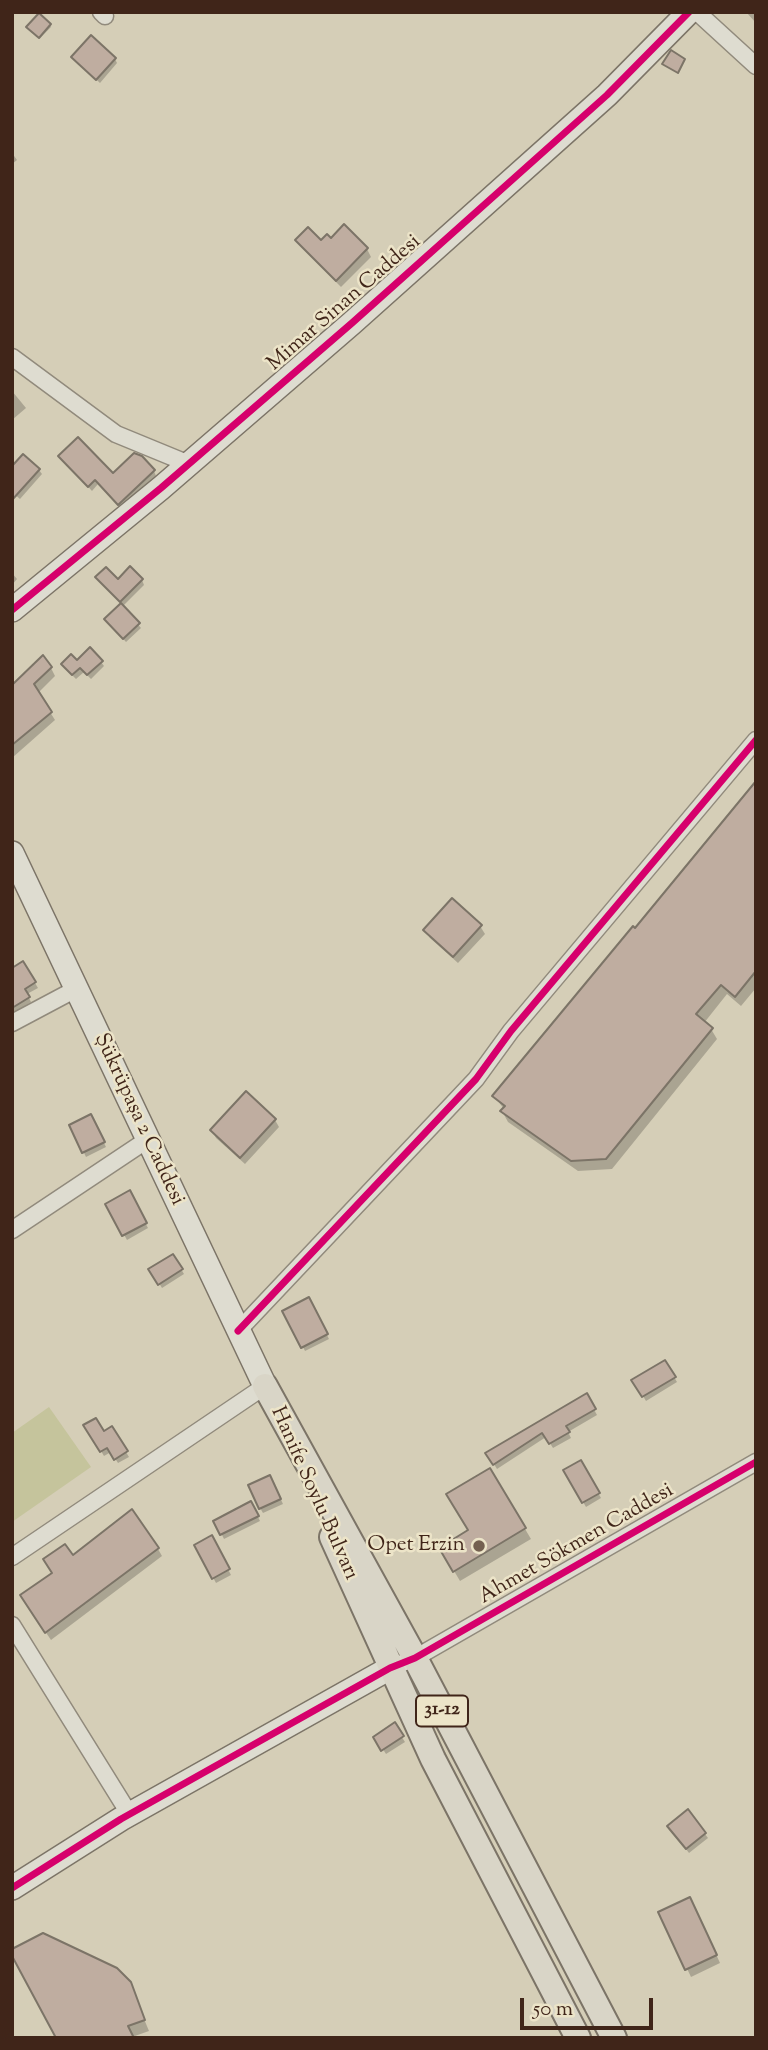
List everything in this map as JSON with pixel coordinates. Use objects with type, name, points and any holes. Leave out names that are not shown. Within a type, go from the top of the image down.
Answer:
[{"type":"main road","name":"Hanife Soylu Bulvarı","points":[[265,1386],[415,1658],[614,2038]]},
{"type":"main road","name":"Hanife Soylu Bulvarı","points":[[265,1386],[433,1759],[578,2038]]},
{"type":"street","name":"Mimar Sinan Caddesi","points":[[12,610],[189,464],[352,323],[607,95],[689,12]]},
{"type":"street","points":[[697,12],[756,66]]},
{"type":"street","points":[[14,361],[116,434],[189,464]]},
{"type":"street","points":[[238,1331],[476,1079],[511,1031],[756,740]]},
{"type":"street","name":"Şükrüpaşa 2 Caddesi","points":[[12,853],[21,892],[76,989],[265,1386]]},
{"type":"street","points":[[12,1023],[76,989]]},
{"type":"street","points":[[12,1230],[147,1140]]},
{"type":"street","points":[[12,1557],[265,1386]]},
{"type":"street","name":"Ahmet Sökmen Caddesi","points":[[390,1668],[415,1658],[756,1462]]},
{"type":"street","points":[[12,1625],[130,1815]]},
{"type":"street","points":[[12,1888],[130,1815],[390,1668]]},
{"type":"green space","points":[[49,1407],[91,1467],[12,1522],[12,1433]]},
{"type":"building","points":[[39,13],[51,24],[39,38],[26,27]]},
{"type":"building","points":[[91,35],[116,58],[96,80],[71,57]]},
{"type":"building","points":[[671,50],[685,59],[678,73],[662,64]]},
{"type":"building","points":[[344,224],[368,248],[336,281],[295,240],[308,227],[321,240],[327,234],[331,238]]},
{"type":"building","points":[[78,437],[113,473],[134,453],[142,456],[155,470],[118,505],[95,480],[88,487],[58,456]]},
{"type":"building","points":[[23,454],[40,469],[12,500],[12,466]]},
{"type":"building","points":[[130,566],[143,579],[120,602],[95,577],[106,567],[118,579]]},
{"type":"building","points":[[121,603],[140,623],[123,639],[104,619]]},
{"type":"building","points":[[90,647],[103,661],[87,675],[80,668],[72,675],[61,664],[71,654],[77,660]]},
{"type":"building","points":[[43,655],[52,667],[34,684],[52,712],[12,745],[12,685]]},
{"type":"building","points":[[756,781],[756,971],[735,997],[721,985],[696,1014],[713,1028],[606,1159],[571,1161],[500,1111],[505,1106],[492,1096]]},
{"type":"building","points":[[452,898],[482,925],[453,957],[423,930]]},
{"type":"building","points":[[23,961],[36,982],[25,989],[30,997],[12,1008],[12,968]]},
{"type":"building","points":[[246,1091],[276,1119],[240,1158],[210,1130]]},
{"type":"building","points":[[91,1114],[105,1142],[82,1153],[69,1125]]},
{"type":"building","points":[[130,1190],[147,1223],[122,1236],[105,1204]]},
{"type":"building","points":[[173,1254],[183,1269],[158,1285],[148,1269]]},
{"type":"building","points":[[309,1297],[328,1334],[301,1348],[282,1311]]},
{"type":"building","points":[[665,1360],[676,1377],[642,1397],[631,1380]]},
{"type":"building","points":[[587,1393],[596,1409],[566,1426],[570,1432],[549,1444],[542,1433],[493,1465],[485,1453]]},
{"type":"building","points":[[96,1418],[104,1431],[112,1426],[128,1451],[114,1460],[107,1448],[100,1452],[83,1425]]},
{"type":"building","points":[[581,1460],[600,1493],[582,1503],[563,1470]]},
{"type":"building","points":[[490,1468],[526,1528],[453,1572],[439,1548],[468,1530],[446,1494]]},
{"type":"building","points":[[270,1475],[281,1499],[259,1509],[248,1485]]},
{"type":"building","points":[[251,1501],[259,1516],[220,1535],[213,1521]]},
{"type":"building","points":[[132,1509],[159,1548],[45,1633],[20,1595],[52,1573],[43,1559],[65,1544],[73,1555]]},
{"type":"building","points":[[212,1535],[230,1569],[212,1579],[194,1545]]},
{"type":"building","points":[[395,1722],[404,1736],[381,1751],[373,1737]]},
{"type":"building","points":[[688,1809],[706,1833],[686,1849],[667,1826]]},
{"type":"building","points":[[690,1897],[717,1955],[685,1970],[658,1912]]},
{"type":"building","points":[[43,1933],[117,1968],[131,1982],[145,2020],[128,2026],[134,2038],[56,2038],[12,1956],[12,1949]]},
{"type":"cycle path","points":[[12,610],[161,488],[352,323],[607,95],[689,12]]},
{"type":"cycle path","points":[[238,1331],[476,1079],[511,1031],[756,740]]},
{"type":"cycle path","points":[[12,1888],[121,1819],[390,1668],[415,1658],[756,1462]]},
{"type":"place","name":"Opet Erzin","points":[[479,1546]]}]
